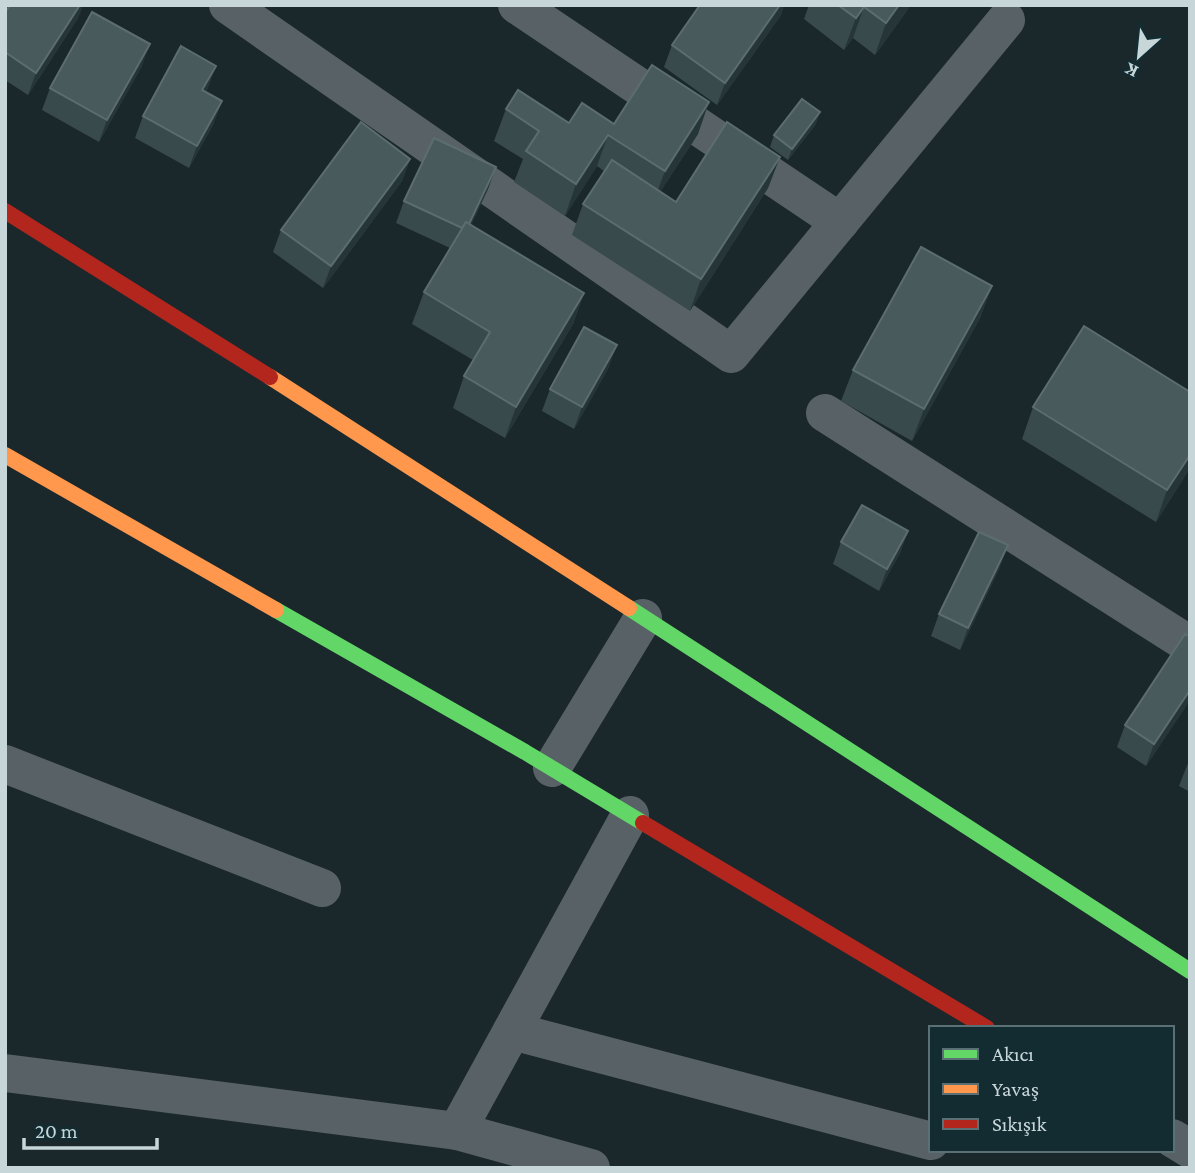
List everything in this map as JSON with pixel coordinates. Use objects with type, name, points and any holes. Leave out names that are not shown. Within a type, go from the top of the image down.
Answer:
[{"type":"main road","points":[[5,211],[296,393],[1190,971]]},
{"type":"main road","points":[[5,455],[552,768],[985,1026]]},
{"type":"street","points":[[229,5],[732,354],[1006,20]]},
{"type":"street","points":[[517,5],[840,222]]},
{"type":"street","points":[[825,413],[1190,645]]},
{"type":"street","points":[[552,768],[643,618]]},
{"type":"street","points":[[5,764],[322,888]]},
{"type":"street","points":[[457,1130],[631,815]]},
{"type":"street","points":[[512,1031],[929,1140]]},
{"type":"street","points":[[5,1073],[457,1130],[591,1168]]},
{"type":"street","points":[[1174,1139],[1190,1149]]},
{"type":"building","points":[[10,5],[80,5],[36,73],[5,52],[5,13]]},
{"type":"building","points":[[700,5],[780,5],[725,83],[672,45]]},
{"type":"building","points":[[838,5],[899,5],[886,23],[864,7],[856,18]]},
{"type":"building","points":[[92,12],[150,44],[107,120],[50,88]]},
{"type":"building","points":[[181,46],[216,66],[202,90],[222,101],[197,146],[143,116]]},
{"type":"building","points":[[652,65],[709,102],[665,171],[608,135],[576,184],[526,151],[539,131],[506,109],[518,90],[569,123],[582,103],[614,124]]},
{"type":"building","points":[[802,99],[820,112],[792,149],[774,135]]},
{"type":"building","points":[[361,122],[410,159],[331,266],[281,230]]},
{"type":"building","points":[[727,122],[780,157],[701,279],[583,204],[612,160],[676,202]]},
{"type":"building","points":[[434,138],[496,167],[469,224],[466,222],[462,228],[404,201]]},
{"type":"building","points":[[466,222],[584,293],[516,407],[464,376],[490,332],[424,292]]},
{"type":"building","points":[[921,247],[992,286],[924,409],[853,370]]},
{"type":"building","points":[[1084,326],[1190,392],[1190,455],[1167,490],[1033,407]]},
{"type":"building","points":[[584,327],[617,345],[582,407],[550,389]]},
{"type":"building","points":[[862,505],[908,531],[887,569],[841,542]]},
{"type":"building","points":[[979,532],[1008,545],[968,628],[939,614]]},
{"type":"building","points":[[1185,634],[1190,637],[1190,690],[1154,744],[1125,725]]},
{"type":"traffic: fast","points":[[629,608],[1190,971]]},
{"type":"traffic: fast","points":[[276,610],[525,752],[643,823]]},
{"type":"traffic: slow","points":[[270,377],[629,608]]},
{"type":"traffic: slow","points":[[5,455],[276,610]]},
{"type":"traffic: jam","points":[[5,211],[270,377]]},
{"type":"traffic: jam","points":[[643,823],[984,1026]]}]
